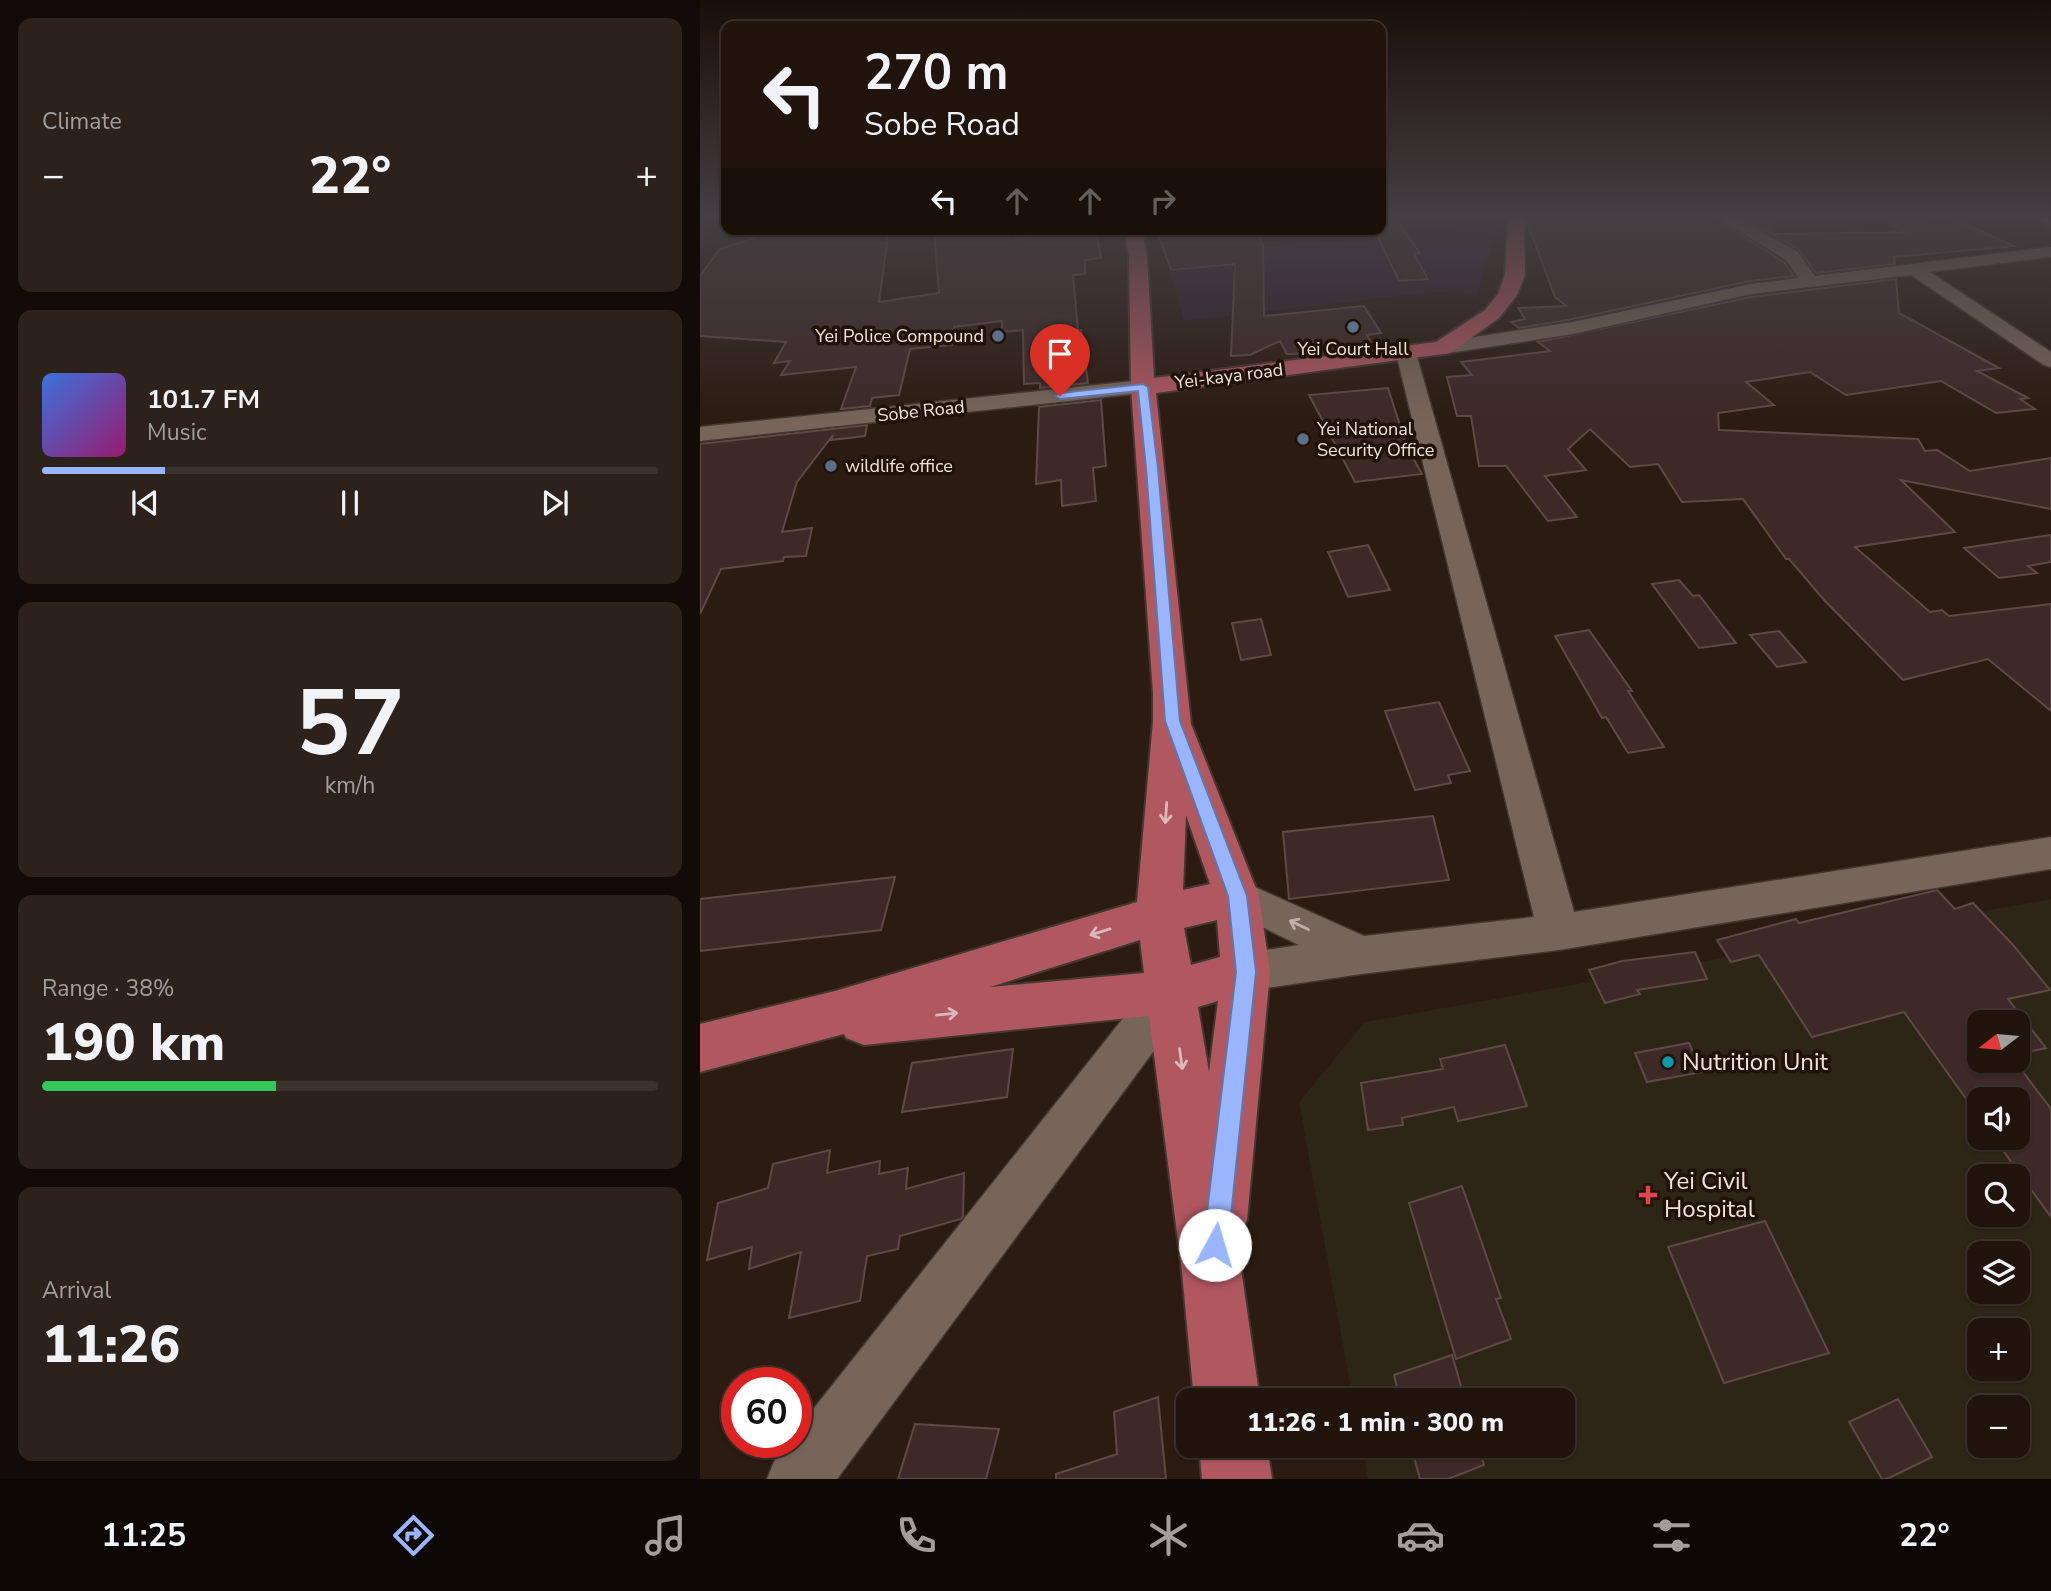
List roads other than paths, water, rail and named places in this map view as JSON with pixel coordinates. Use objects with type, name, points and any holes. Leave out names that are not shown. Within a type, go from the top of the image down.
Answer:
[{"type":"main road","points":[[1139,283],[1143,387],[1172,721],[1159,914],[1212,1272],[1226,1388]]},
{"type":"main road","name":"Yei-kaya road","points":[[1143,387],[1442,348],[1492,314],[1507,295],[1512,283]]},
{"type":"main road","points":[[1172,721],[1237,896],[1246,972],[1212,1272]]},
{"type":"main road","points":[[700,1048],[782,1030],[1159,914],[1237,896]]},
{"type":"main road","points":[[782,1030],[1171,992],[1246,972]]},
{"type":"main road","points":[[1234,1458],[1237,1479]]},
{"type":"street","points":[[1442,348],[1573,328],[1688,301],[1798,283]]},
{"type":"street","points":[[1935,283],[2051,361]]},
{"type":"street","points":[[1406,353],[1559,932]]},
{"type":"street","name":"Sobe Road","points":[[700,434],[1143,387]]},
{"type":"street","points":[[1246,972],[1361,955],[1559,932],[2051,853]]},
{"type":"street","points":[[1237,896],[1361,955]]},
{"type":"street","points":[[798,1479],[1171,992]]},
{"type":"place","name":"Yei Court Hall","points":[[1353,327]]},
{"type":"place","name":"Yei Police Compound","points":[[998,336]]},
{"type":"place","name":"Yei National Security Office","points":[[1303,439]]},
{"type":"place","name":"wildlife office","points":[[831,466]]},
{"type":"place","name":"Nutrition Unit","points":[[1668,1062]]},
{"type":"place","name":"Yei Civil Hospital","points":[[1648,1195]]}]
